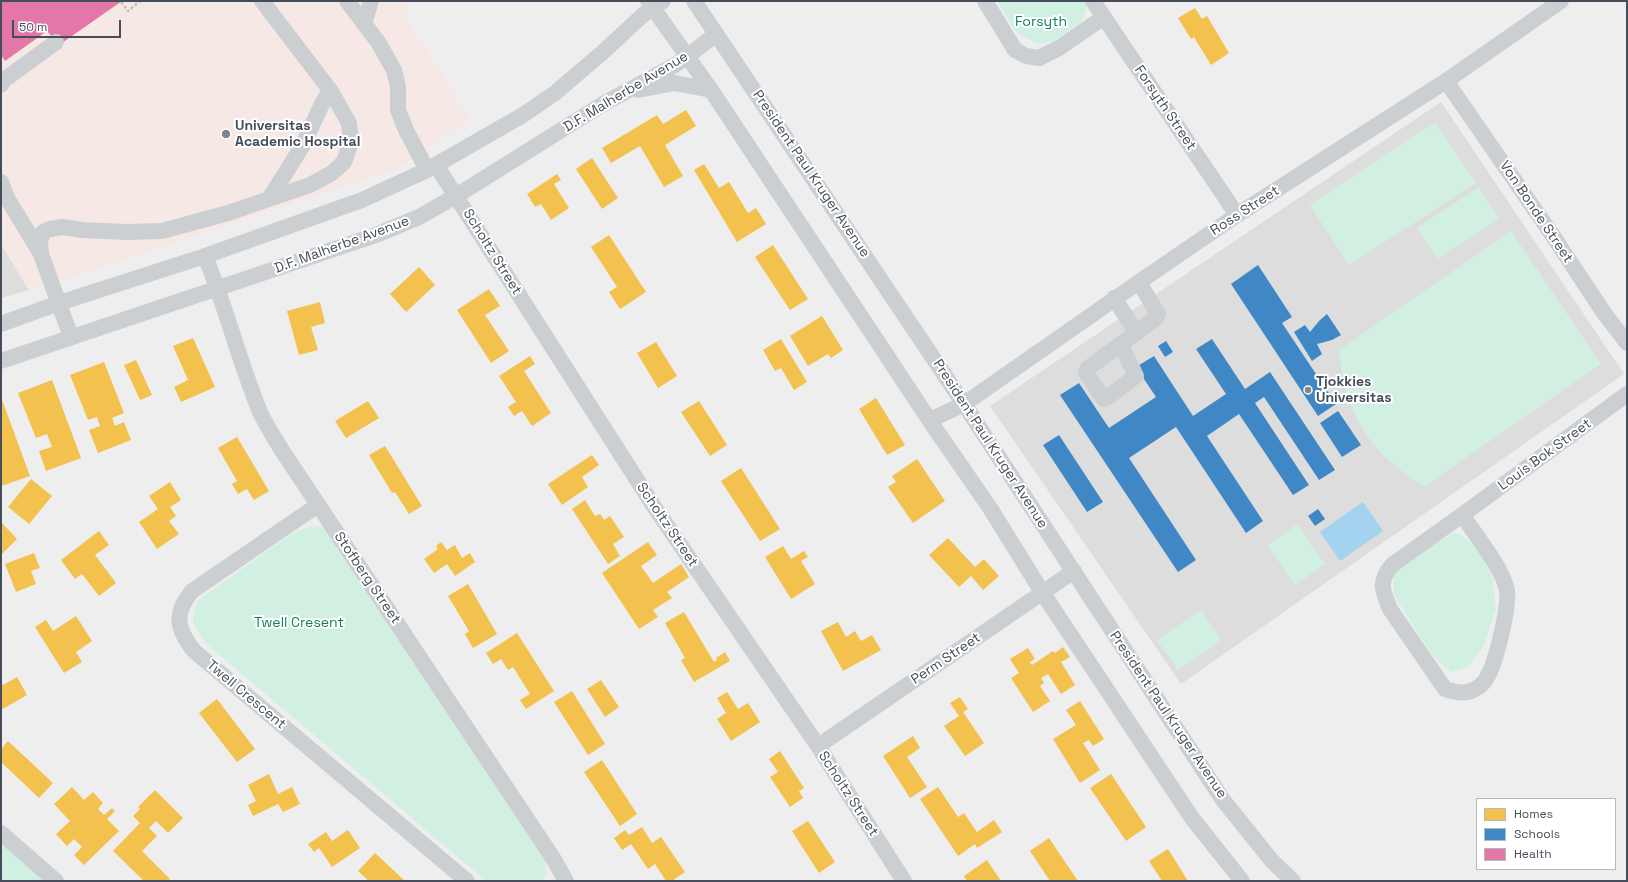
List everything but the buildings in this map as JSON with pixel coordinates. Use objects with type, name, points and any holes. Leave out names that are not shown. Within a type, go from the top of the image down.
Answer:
[{"type":"street","points":[[41,254],[40,241],[43,232],[50,229],[62,227],[82,230],[127,232],[162,231],[228,212],[310,185],[332,173],[344,162],[351,142],[349,123],[330,90],[262,1]]},
{"type":"street","name":"Scholtz Street","points":[[347,1],[378,42],[394,70],[398,87],[398,110],[406,130],[432,168],[456,196],[655,508],[818,746],[904,881]]},
{"type":"street","points":[[364,24],[371,1]]},
{"type":"street","name":"President Paul Kruger Avenue","points":[[695,1],[964,404],[1223,800],[1272,861],[1293,881]]},
{"type":"street","points":[[985,1],[1015,50],[1026,56],[1039,58],[1059,48],[1104,17]]},
{"type":"street","name":"Forsyth Street","points":[[1093,1],[1237,215]]},
{"type":"street","name":"Ross Street","points":[[930,420],[964,404],[1114,298],[1237,215],[1446,81],[1561,1]]},
{"type":"street","points":[[1,324],[59,303],[205,256],[362,200],[432,168],[523,115],[555,93],[603,52],[655,3],[688,56],[990,508],[1042,592],[1192,818],[1242,881]]},
{"type":"street","name":"D.F. Malherbe Avenue","points":[[1,361],[376,235],[419,217],[456,196],[603,104],[688,56],[716,34]]},
{"type":"street","points":[[1,85],[4,80],[56,42]]},
{"type":"street","name":"Von Bonde Street","points":[[1446,81],[1551,233],[1604,313],[1627,343]]},
{"type":"street","points":[[626,92],[675,83],[711,90]]},
{"type":"street","points":[[269,199],[303,145],[317,113],[330,90]]},
{"type":"street","points":[[1,182],[7,198],[41,254],[71,337]]},
{"type":"street","name":"Stofberg Street","points":[[205,256],[218,288],[250,385],[261,413],[281,449],[549,851],[565,881]]},
{"type":"street","points":[[1121,345],[1156,318],[1158,314],[1138,282]]},
{"type":"street","points":[[1114,298],[1137,333]]},
{"type":"street","name":"Louis Bok Street","points":[[1462,515],[1496,564],[1507,591],[1507,606],[1504,629],[1489,672],[1484,681],[1476,688],[1464,693],[1456,693],[1445,689],[1390,609],[1384,595],[1382,583],[1385,574],[1392,565],[1627,394]]},
{"type":"street","name":"Twell Crescent","points":[[318,505],[192,591],[184,601],[180,614],[180,626],[184,637],[194,651],[467,881]]},
{"type":"street","name":"Perm Street","points":[[818,746],[1028,604],[1042,592],[1074,571]]},
{"type":"street","points":[[1,833],[56,881]]},
{"type":"path","points":[[121,2],[128,11],[140,1]]},
{"type":"shaded area","name":"Universitas Academic Hospital","points":[[1,1],[409,1],[405,16],[471,120],[398,168],[248,219],[29,290],[1,244]]},
{"type":"shaded area","name":"Tjokkies Universitas","points":[[1441,102],[1624,374],[1181,684],[990,406]]},
{"type":"shaded area","points":[[1,244],[29,290],[1,298]]},
{"type":"green space","name":"Forsyth","points":[[997,1],[1086,1],[1087,6],[1082,21],[1054,41],[1037,44],[1017,33]]},
{"type":"green space","points":[[1435,122],[1476,183],[1349,265],[1310,205]]},
{"type":"green space","points":[[1479,187],[1499,219],[1437,259],[1417,228]]},
{"type":"green space","points":[[1511,231],[1601,364],[1425,486],[1389,461],[1375,446],[1364,430],[1354,412],[1347,393],[1339,350]]},
{"type":"green space","points":[[1297,524],[1325,564],[1295,585],[1268,546]]},
{"type":"green space","name":"Twell Cresent","points":[[311,526],[328,528],[546,848],[546,875],[542,881],[486,881],[209,646],[196,629],[193,614],[198,600],[291,534]]},
{"type":"green space","points":[[1456,532],[1475,545],[1492,575],[1496,609],[1483,648],[1468,667],[1451,672],[1431,654],[1394,595],[1393,573],[1415,555]]},
{"type":"green space","points":[[1201,610],[1221,640],[1178,670],[1157,640]]},
{"type":"green space","points":[[1,830],[60,881],[1,881]]},
{"type":"water","points":[[1363,502],[1383,531],[1340,561],[1320,532]]},
{"type":"place","name":"Universitas Academic Hospital","points":[[226,134]]},
{"type":"place","name":"Tjokkies Universitas","points":[[1308,390]]}]
